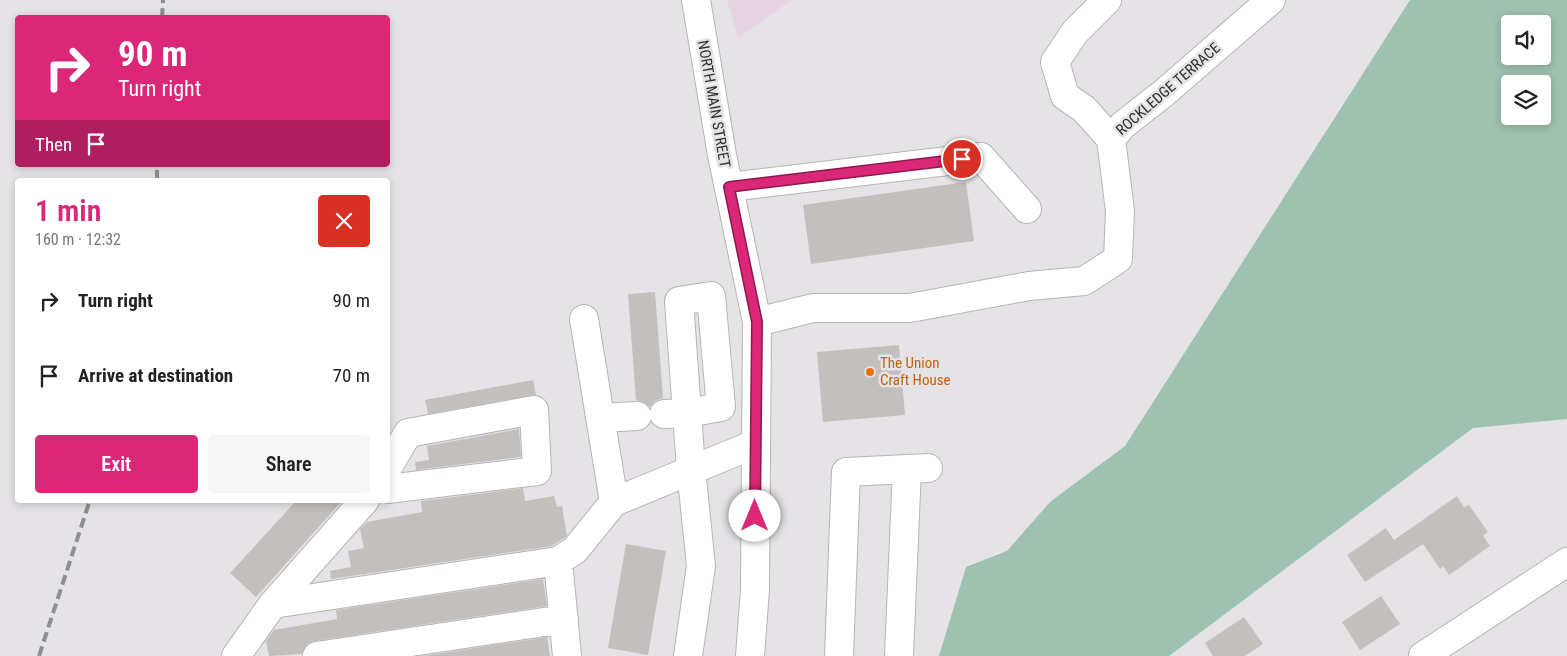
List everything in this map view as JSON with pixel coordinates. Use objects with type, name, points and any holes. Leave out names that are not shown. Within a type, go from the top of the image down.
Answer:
[{"type":"main road","name":"NORTH MAIN STREET","points":[[696,0],[729,187],[757,322],[755,589],[750,656]]},
{"type":"main road","name":"ROCKLEDGE TERRACE","points":[[1107,0],[1075,32],[1055,62],[1065,96],[1084,109],[1111,140],[1123,126],[1271,0]]},
{"type":"main road","points":[[757,322],[813,308],[910,308],[1029,286],[1084,281],[1118,259],[1120,211],[1111,140]]},
{"type":"main road","points":[[729,187],[981,157],[1027,209]]},
{"type":"main road","points":[[676,414],[721,407],[711,296],[679,301],[684,370],[676,414],[691,469],[701,566],[688,656]]},
{"type":"main road","points":[[584,319],[614,502]]},
{"type":"main road","points":[[684,370],[718,368]]},
{"type":"main road","points":[[390,464],[408,434],[534,410],[537,470],[390,489]]},
{"type":"main road","points":[[600,418],[637,416]]},
{"type":"main road","points":[[273,604],[558,561],[576,550],[614,502],[755,444]]},
{"type":"main road","points":[[839,656],[846,472],[917,468],[899,656]]},
{"type":"main road","points":[[236,656],[273,604],[362,503]]},
{"type":"main road","points":[[558,561],[567,656]]},
{"type":"main road","points":[[1423,656],[1567,562]]},
{"type":"main road","points":[[317,656],[564,619]]},
{"type":"shaded area","points":[[727,0],[792,0],[738,38]]},
{"type":"green space","points":[[1410,0],[1567,0],[1567,419],[1473,428],[1169,656],[939,656],[966,567],[1007,551],[1050,502],[1125,446]]},
{"type":"building","points":[[966,182],[974,241],[811,264],[803,205]]},
{"type":"building","points":[[655,292],[663,398],[655,401],[650,407],[644,402],[636,400],[628,294]]},
{"type":"building","points":[[899,345],[905,415],[823,422],[817,352]]},
{"type":"building","points":[[533,380],[536,395],[428,414],[425,400]]},
{"type":"building","points":[[519,429],[521,457],[416,470],[415,462],[429,460],[427,446]]},
{"type":"building","points":[[523,488],[525,501],[554,496],[557,507],[562,506],[567,536],[552,546],[331,579],[330,571],[351,567],[348,551],[364,548],[360,529],[367,522],[422,512],[421,501]]},
{"type":"building","points":[[1457,496],[1464,507],[1469,505],[1488,532],[1483,536],[1490,546],[1449,575],[1443,566],[1440,569],[1423,544],[1365,582],[1347,555],[1386,528],[1394,540]]},
{"type":"building","points":[[294,503],[340,503],[256,597],[230,573]]},
{"type":"building","points":[[626,544],[666,551],[648,655],[608,648]]},
{"type":"building","points":[[543,579],[547,606],[315,641],[307,644],[302,654],[269,656],[266,641],[274,630],[337,619],[336,610]]},
{"type":"building","points":[[1381,596],[1400,624],[1360,650],[1342,622]]},
{"type":"building","points":[[1244,617],[1263,644],[1245,656],[1213,656],[1205,643]]},
{"type":"building","points":[[547,637],[550,656],[422,656]]},
{"type":"railway","points":[[162,15],[163,0]]},
{"type":"railway","points":[[157,167],[157,178]]},
{"type":"railway","points":[[39,656],[89,503]]},
{"type":"place","name":"The Union Craft House","points":[[870,372]]},
{"type":"route","points":[[755,516],[757,322],[729,187],[962,159]]}]
